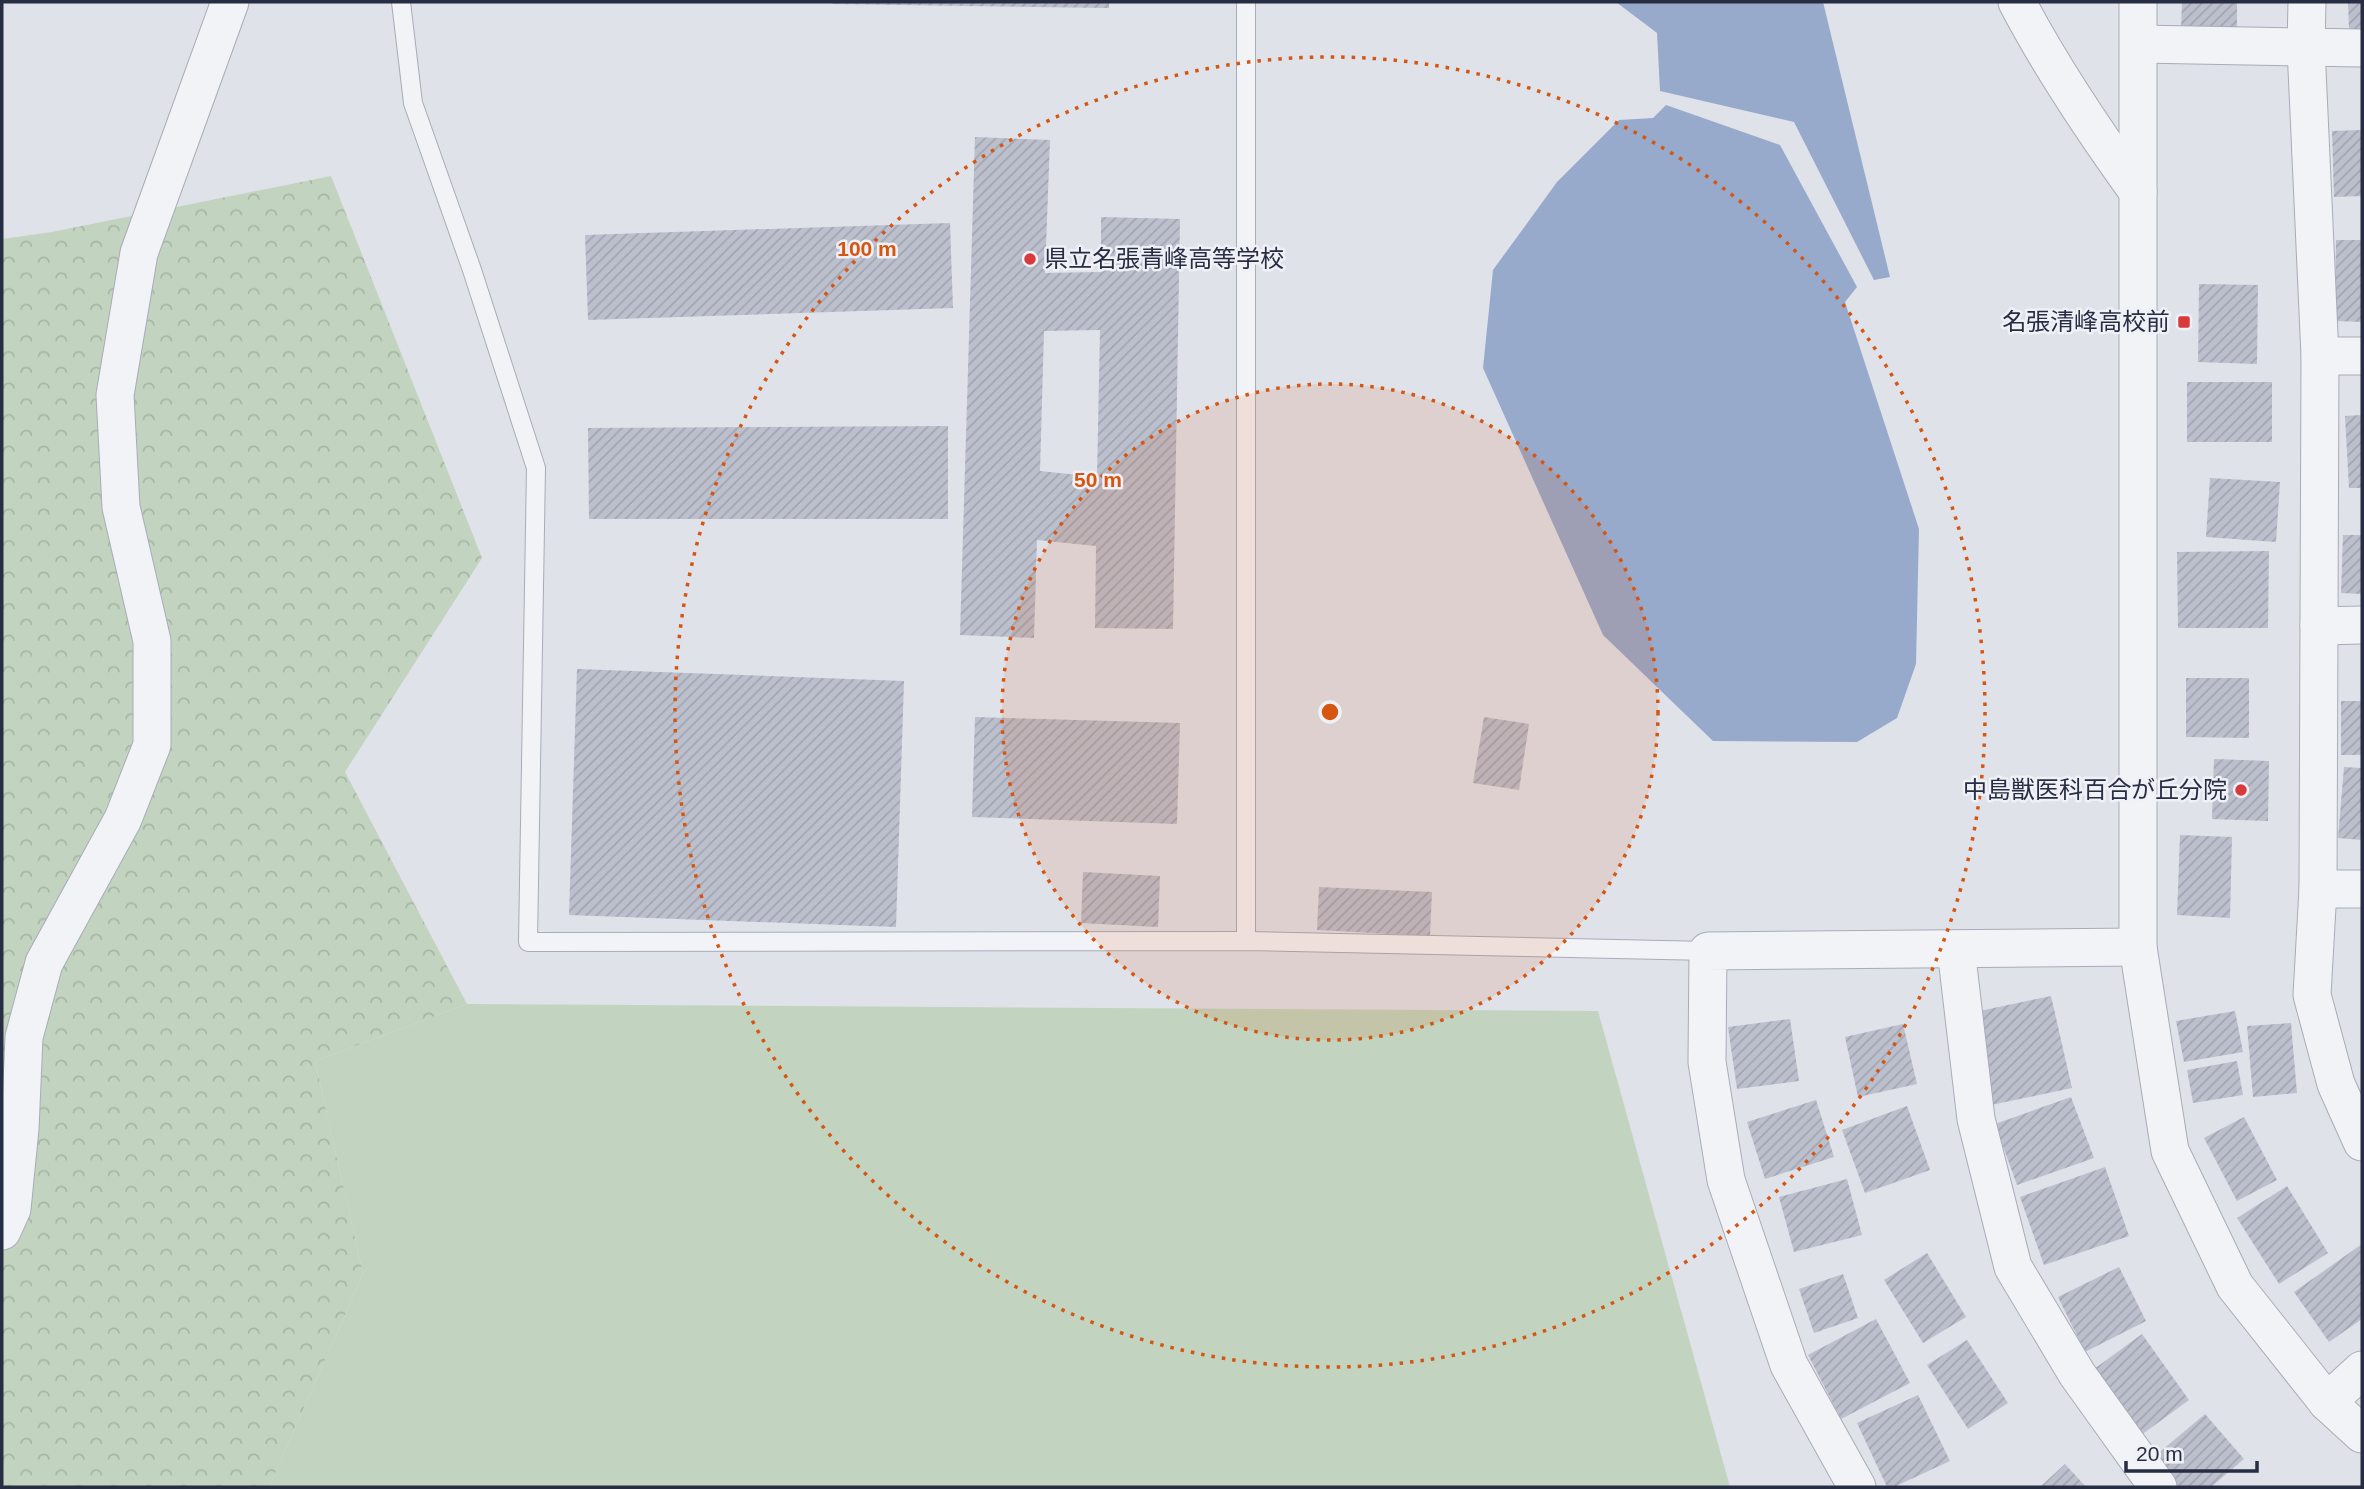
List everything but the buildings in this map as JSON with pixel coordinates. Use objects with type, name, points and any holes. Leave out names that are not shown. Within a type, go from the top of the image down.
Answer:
[{"type":"street","points":[[2,1231],[12,1209],[20,1129],[24,1037],[44,963],[123,819],[152,745],[152,641],[121,507],[115,395],[139,253],[230,2]]},
{"type":"street","points":[[2017,2],[2049,61],[2098,137],[2138,192]]},
{"type":"street","points":[[2138,2],[2138,947],[2170,1151],[2235,1286],[2327,1402],[2362,1434]]},
{"type":"street","points":[[2307,2],[2306,47],[2320,356],[2318,889],[2312,995],[2336,1084],[2362,1142]]},
{"type":"street","points":[[2139,44],[2362,47]]},
{"type":"street","points":[[2320,356],[2362,356]]},
{"type":"street","points":[[2319,626],[2362,625]]},
{"type":"street","points":[[2318,889],[2362,889]]},
{"type":"street","points":[[1857,1487],[1789,1365],[1726,1180],[1707,1062],[1708,951],[2138,947]]},
{"type":"street","points":[[1956,949],[1976,1119],[2013,1267],[2077,1374],[2158,1487]]},
{"type":"street","points":[[2327,1402],[2362,1370]]},
{"type":"lane","points":[[401,2],[413,103],[537,468],[528,942],[1247,941],[1708,951]]},
{"type":"lane","points":[[1246,2],[1247,941]]},
{"type":"green space","points":[[331,176],[482,558],[345,772],[467,1004],[315,1061],[363,1274],[269,1487],[2,1487],[2,239],[52,232]]},
{"type":"green space","points":[[467,1004],[1598,1011],[1730,1487],[269,1487],[363,1274],[315,1061]]},
{"type":"water","points":[[1616,2],[1823,2],[1890,277],[1874,280],[1794,122],[1660,91],[1657,33]]},
{"type":"water","points":[[1666,105],[1780,145],[1857,287],[1845,302],[1919,529],[1916,664],[1897,718],[1857,742],[1713,741],[1603,635],[1483,368],[1493,270],[1557,182],[1619,120],[1653,118]]},
{"type":"place","name":"県立名張青峰高等学校","points":[[1030,259]]},
{"type":"place","name":"名張清峰高校前","points":[[2184,322]]},
{"type":"place","name":"中島獣医科百合が丘分院","points":[[2241,790]]}]
